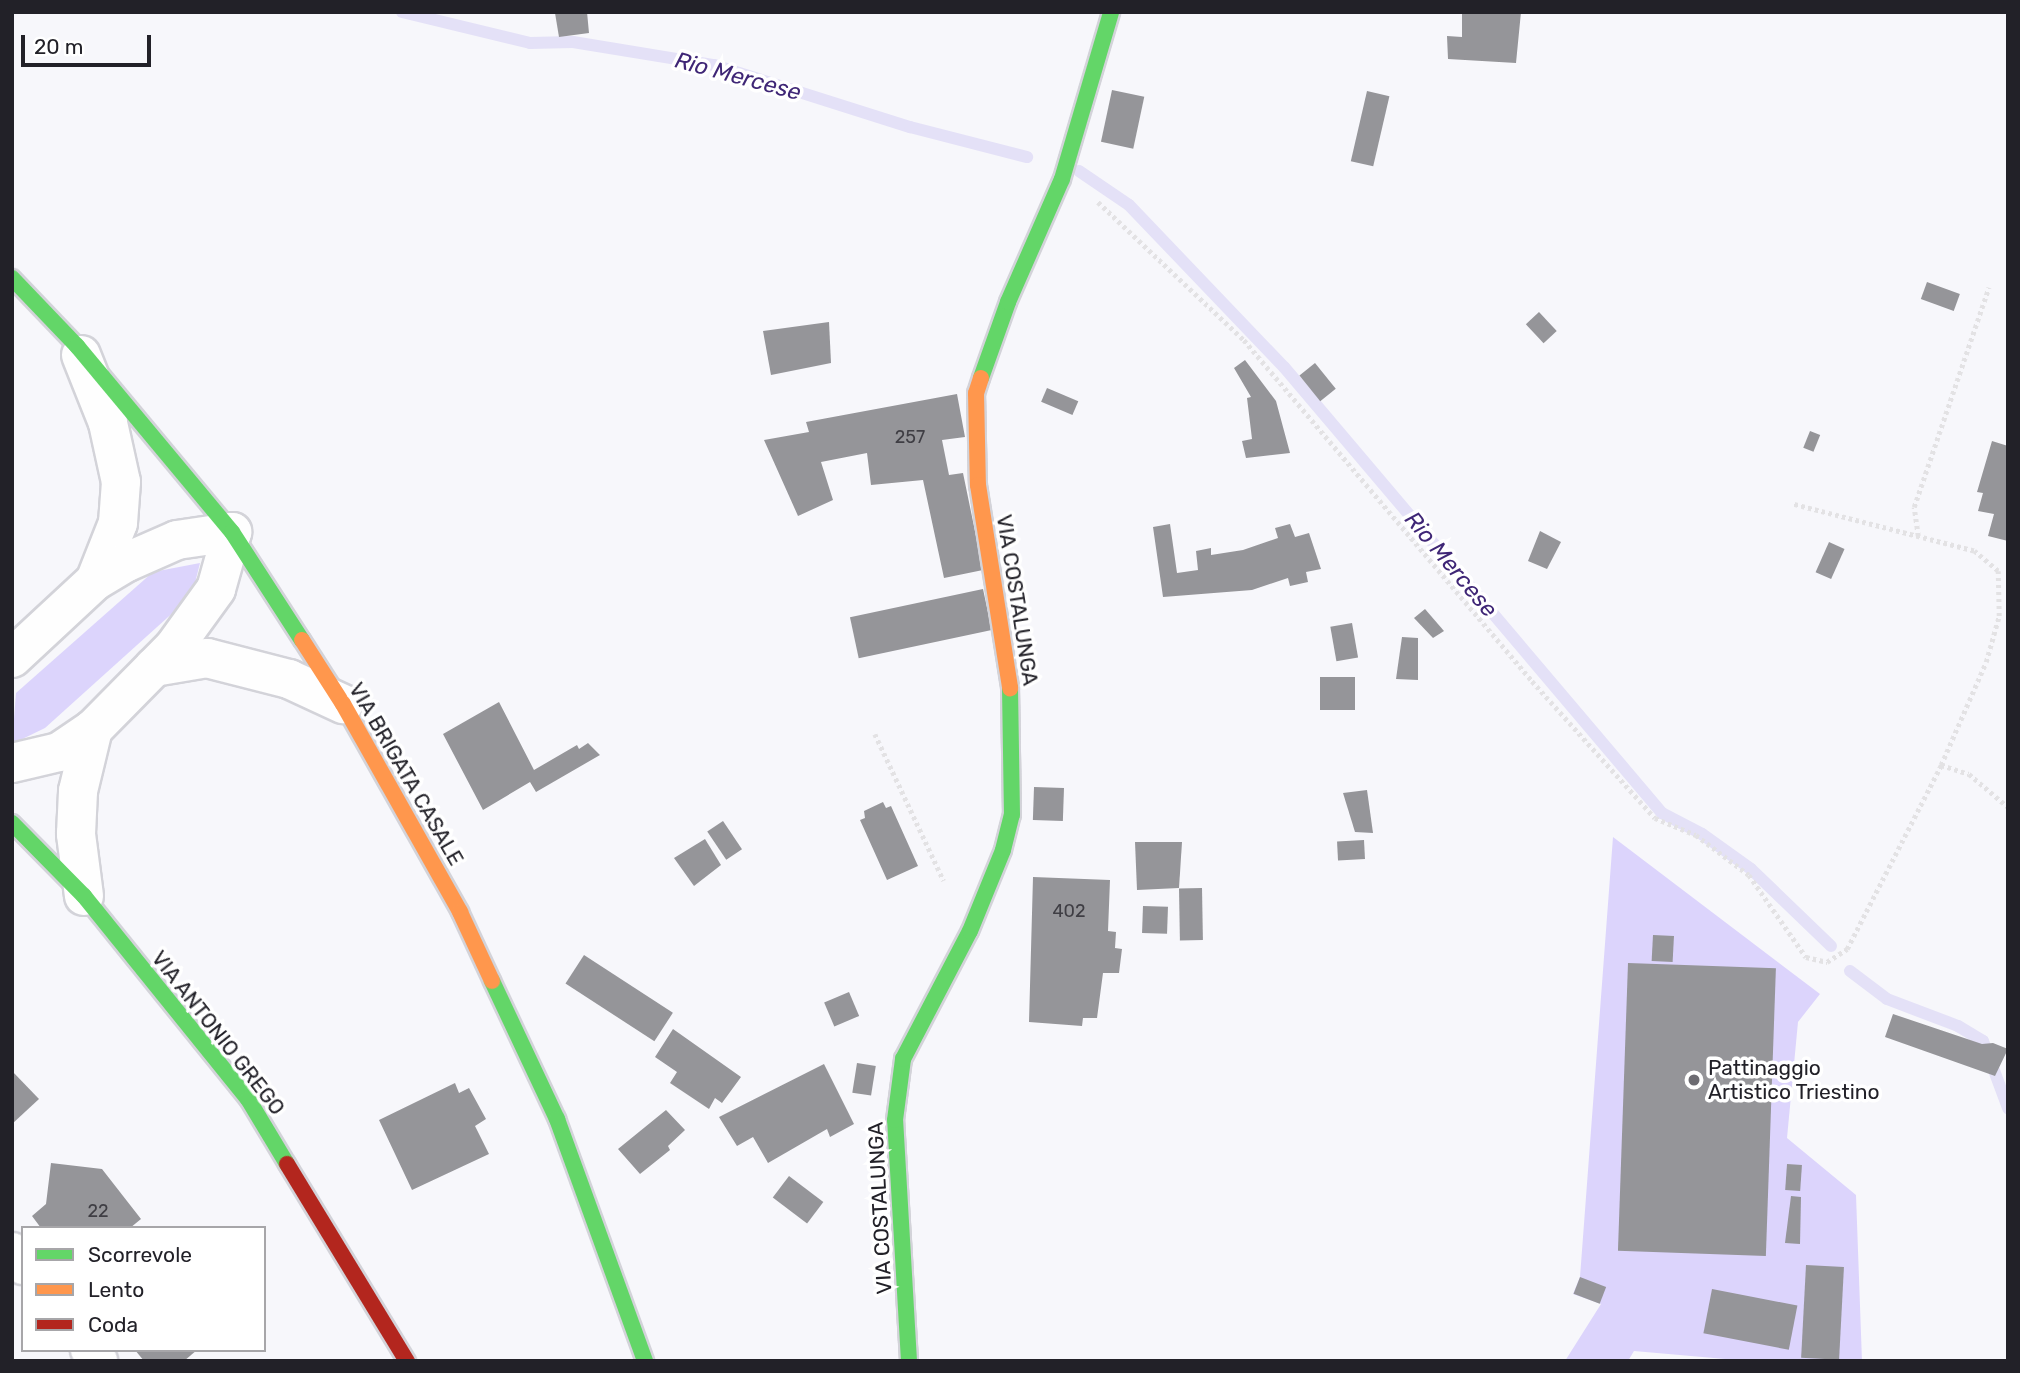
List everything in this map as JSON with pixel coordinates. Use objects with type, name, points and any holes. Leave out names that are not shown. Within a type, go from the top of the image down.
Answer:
[{"type":"street","name":"VIA COSTALUNGA","points":[[909,1361],[895,1120],[903,1059],[970,932],[1003,850],[1012,815],[1006,641],[978,485],[976,393],[1008,302],[1062,179],[1111,12]]},
{"type":"street","name":"VIA BRIGATA CASALE","points":[[12,278],[77,346],[232,532],[343,704],[460,912],[557,1119],[645,1361]]},
{"type":"street","points":[[77,346],[108,423],[121,482],[118,523],[95,581]]},
{"type":"street","points":[[12,763],[59,752],[93,729],[153,667],[216,589],[232,532],[177,540],[95,581],[14,653]]},
{"type":"street","points":[[153,667],[207,658],[289,679],[343,704]]},
{"type":"street","points":[[84,896],[76,834],[78,791],[93,729]]},
{"type":"street","name":"VIA ANTONIO GREGO","points":[[12,822],[84,896],[248,1099],[407,1361]]},
{"type":"path","points":[[1062,179],[1091,195],[1244,341],[1523,671],[1655,818],[1696,835],[1749,876],[1806,957],[1827,962],[1847,949],[1941,765],[1999,616],[1998,571],[1974,551],[1793,504]]},
{"type":"path","points":[[1918,536],[1914,507],[1989,287]]},
{"type":"path","points":[[875,734],[970,932]]},
{"type":"path","points":[[1941,765],[1969,774],[2008,807]]},
{"type":"shaded area","points":[[200,563],[194,587],[177,609],[45,728],[12,744],[16,693],[153,572]]},
{"type":"shaded area","name":"Pattinaggio Artistico Triestino","points":[[1613,837],[1820,994],[1798,1022],[1787,1138],[1856,1195],[1862,1361],[1748,1361],[1634,1351],[1628,1361],[1565,1361],[1601,1304],[1573,1294],[1580,1277]]},
{"type":"building","points":[[587,12],[589,33],[559,37],[555,13]]},
{"type":"building","points":[[1462,12],[1521,12],[1516,63],[1448,59],[1447,36],[1462,37]]},
{"type":"building","points":[[1112,90],[1144,97],[1133,149],[1101,142]]},
{"type":"building","points":[[1367,91],[1389,96],[1373,166],[1351,161]]},
{"type":"building","points":[[1927,282],[1960,294],[1954,311],[1921,299]]},
{"type":"building","points":[[1539,312],[1557,331],[1544,343],[1526,324]]},
{"type":"building","points":[[829,322],[831,363],[771,375],[763,331]]},
{"type":"building","points":[[1245,360],[1276,401],[1290,453],[1246,458],[1242,441],[1252,439],[1247,398],[1251,397],[1234,368]]},
{"type":"building","points":[[1315,363],[1336,389],[1320,401],[1299,376]]},
{"type":"building","points":[[1047,388],[1078,401],[1072,415],[1041,402]]},
{"type":"building","points":[[957,394],[965,437],[942,440],[949,475],[963,473],[983,570],[944,578],[923,480],[871,485],[867,453],[821,462],[833,500],[798,516],[764,440],[809,432],[806,422]]},
{"type":"building","points":[[1810,431],[1820,435],[1813,452],[1803,448]]},
{"type":"building","points":[[1992,441],[2008,446],[2008,541],[1988,536],[1994,514],[1978,511],[1983,493],[1977,492]]},
{"type":"building","points":[[1170,524],[1177,573],[1198,570],[1196,551],[1211,548],[1211,555],[1243,550],[1278,538],[1275,528],[1290,524],[1295,537],[1309,533],[1321,569],[1306,572],[1308,582],[1290,586],[1288,578],[1252,590],[1163,597],[1153,527]]},
{"type":"building","points":[[1540,531],[1561,542],[1547,569],[1528,561]]},
{"type":"building","points":[[1829,542],[1845,549],[1831,579],[1816,572]]},
{"type":"building","points":[[983,589],[992,630],[859,658],[850,617]]},
{"type":"building","points":[[1425,609],[1444,631],[1433,638],[1414,618]]},
{"type":"building","points":[[1352,623],[1358,657],[1336,661],[1330,627]]},
{"type":"building","points":[[1402,637],[1418,638],[1418,680],[1396,679]]},
{"type":"building","points":[[1320,677],[1355,677],[1355,710],[1320,710]]},
{"type":"building","points":[[499,702],[534,770],[577,745],[579,749],[588,743],[600,755],[536,792],[530,782],[483,810],[443,734]]},
{"type":"building","points":[[1034,787],[1064,788],[1063,821],[1033,820]]},
{"type":"building","points":[[1367,790],[1373,833],[1355,832],[1343,793]]},
{"type":"building","points":[[883,802],[886,808],[891,806],[918,866],[887,880],[860,820],[865,818],[864,811]]},
{"type":"building","points":[[723,821],[742,849],[726,860],[707,832]]},
{"type":"building","points":[[705,839],[721,865],[694,886],[674,858]]},
{"type":"building","points":[[1364,840],[1365,859],[1338,860],[1337,841]]},
{"type":"building","points":[[1135,842],[1182,842],[1179,888],[1137,890]]},
{"type":"building","points":[[1033,877],[1110,880],[1108,931],[1116,932],[1115,948],[1122,949],[1119,973],[1103,973],[1097,1018],[1083,1018],[1082,1026],[1029,1022]]},
{"type":"building","points":[[1179,888],[1202,888],[1203,940],[1180,940]]},
{"type":"building","points":[[1143,906],[1168,907],[1167,934],[1142,933]]},
{"type":"building","points":[[1653,935],[1674,936],[1673,962],[1652,961]]},
{"type":"building","points":[[584,955],[673,1013],[654,1041],[565,984]]},
{"type":"building","points":[[1628,963],[1776,968],[1766,1256],[1618,1251]]},
{"type":"building","points":[[849,992],[859,1016],[834,1026],[824,1003]]},
{"type":"building","points":[[1893,1014],[1982,1044],[1993,1043],[2008,1049],[1995,1076],[1885,1037]]},
{"type":"building","points":[[673,1029],[741,1077],[722,1103],[715,1098],[709,1109],[670,1083],[677,1072],[655,1057]]},
{"type":"building","points":[[857,1063],[876,1066],[871,1096],[852,1093]]},
{"type":"building","points":[[824,1064],[854,1124],[830,1137],[827,1129],[768,1163],[753,1137],[737,1146],[719,1117]]},
{"type":"building","points":[[12,1071],[39,1099],[12,1124]]},
{"type":"building","points":[[455,1083],[459,1093],[469,1088],[486,1119],[475,1126],[489,1154],[412,1190],[379,1120]]},
{"type":"building","points":[[666,1110],[685,1130],[668,1146],[670,1150],[640,1174],[618,1149]]},
{"type":"building","points":[[51,1163],[102,1169],[141,1219],[132,1226],[40,1226],[32,1216],[46,1204]]},
{"type":"building","points":[[1787,1164],[1802,1165],[1800,1191],[1785,1190]]},
{"type":"building","points":[[789,1176],[823,1202],[807,1223],[773,1198]]},
{"type":"building","points":[[1791,1196],[1801,1197],[1800,1244],[1785,1243]]},
{"type":"building","points":[[1806,1265],[1844,1267],[1839,1360],[1801,1358]]},
{"type":"building","points":[[1580,1277],[1606,1287],[1600,1304],[1574,1294]]},
{"type":"building","points":[[1712,1289],[1797,1306],[1789,1350],[1703,1333]]},
{"type":"building","points":[[137,1352],[195,1352],[184,1361],[144,1361]]},
{"type":"waterway","name":"Rio Mercese","points":[[402,12],[530,43],[573,42],[714,65],[910,127],[1027,157]]},
{"type":"waterway","name":"Rio Mercese","points":[[1079,171],[1129,205],[1284,367],[1662,813],[1702,834],[1751,869],[1831,946]]},
{"type":"waterway","name":"Rio Mercese","points":[[1850,971],[1887,999],[1958,1026],[1983,1041],[2008,1108]]},
{"type":"traffic: fast","points":[[981,378],[1008,302],[1062,179],[1111,12]]},
{"type":"traffic: fast","points":[[12,278],[77,346],[232,532],[302,640]]},
{"type":"traffic: fast","points":[[909,1361],[895,1120],[903,1059],[970,931],[1003,850],[1012,815],[1010,688]]},
{"type":"traffic: fast","points":[[12,823],[84,896],[248,1099],[287,1164]]},
{"type":"traffic: fast","points":[[492,981],[557,1119],[645,1361]]},
{"type":"traffic: slow","points":[[981,378],[976,393],[978,485],[1010,688]]},
{"type":"traffic: slow","points":[[302,640],[343,704],[460,912],[492,981]]},
{"type":"traffic: jam","points":[[287,1164],[407,1361]]},
{"type":"place","name":"Pattinaggio Artistico Triestino","points":[[1694,1080]]}]
